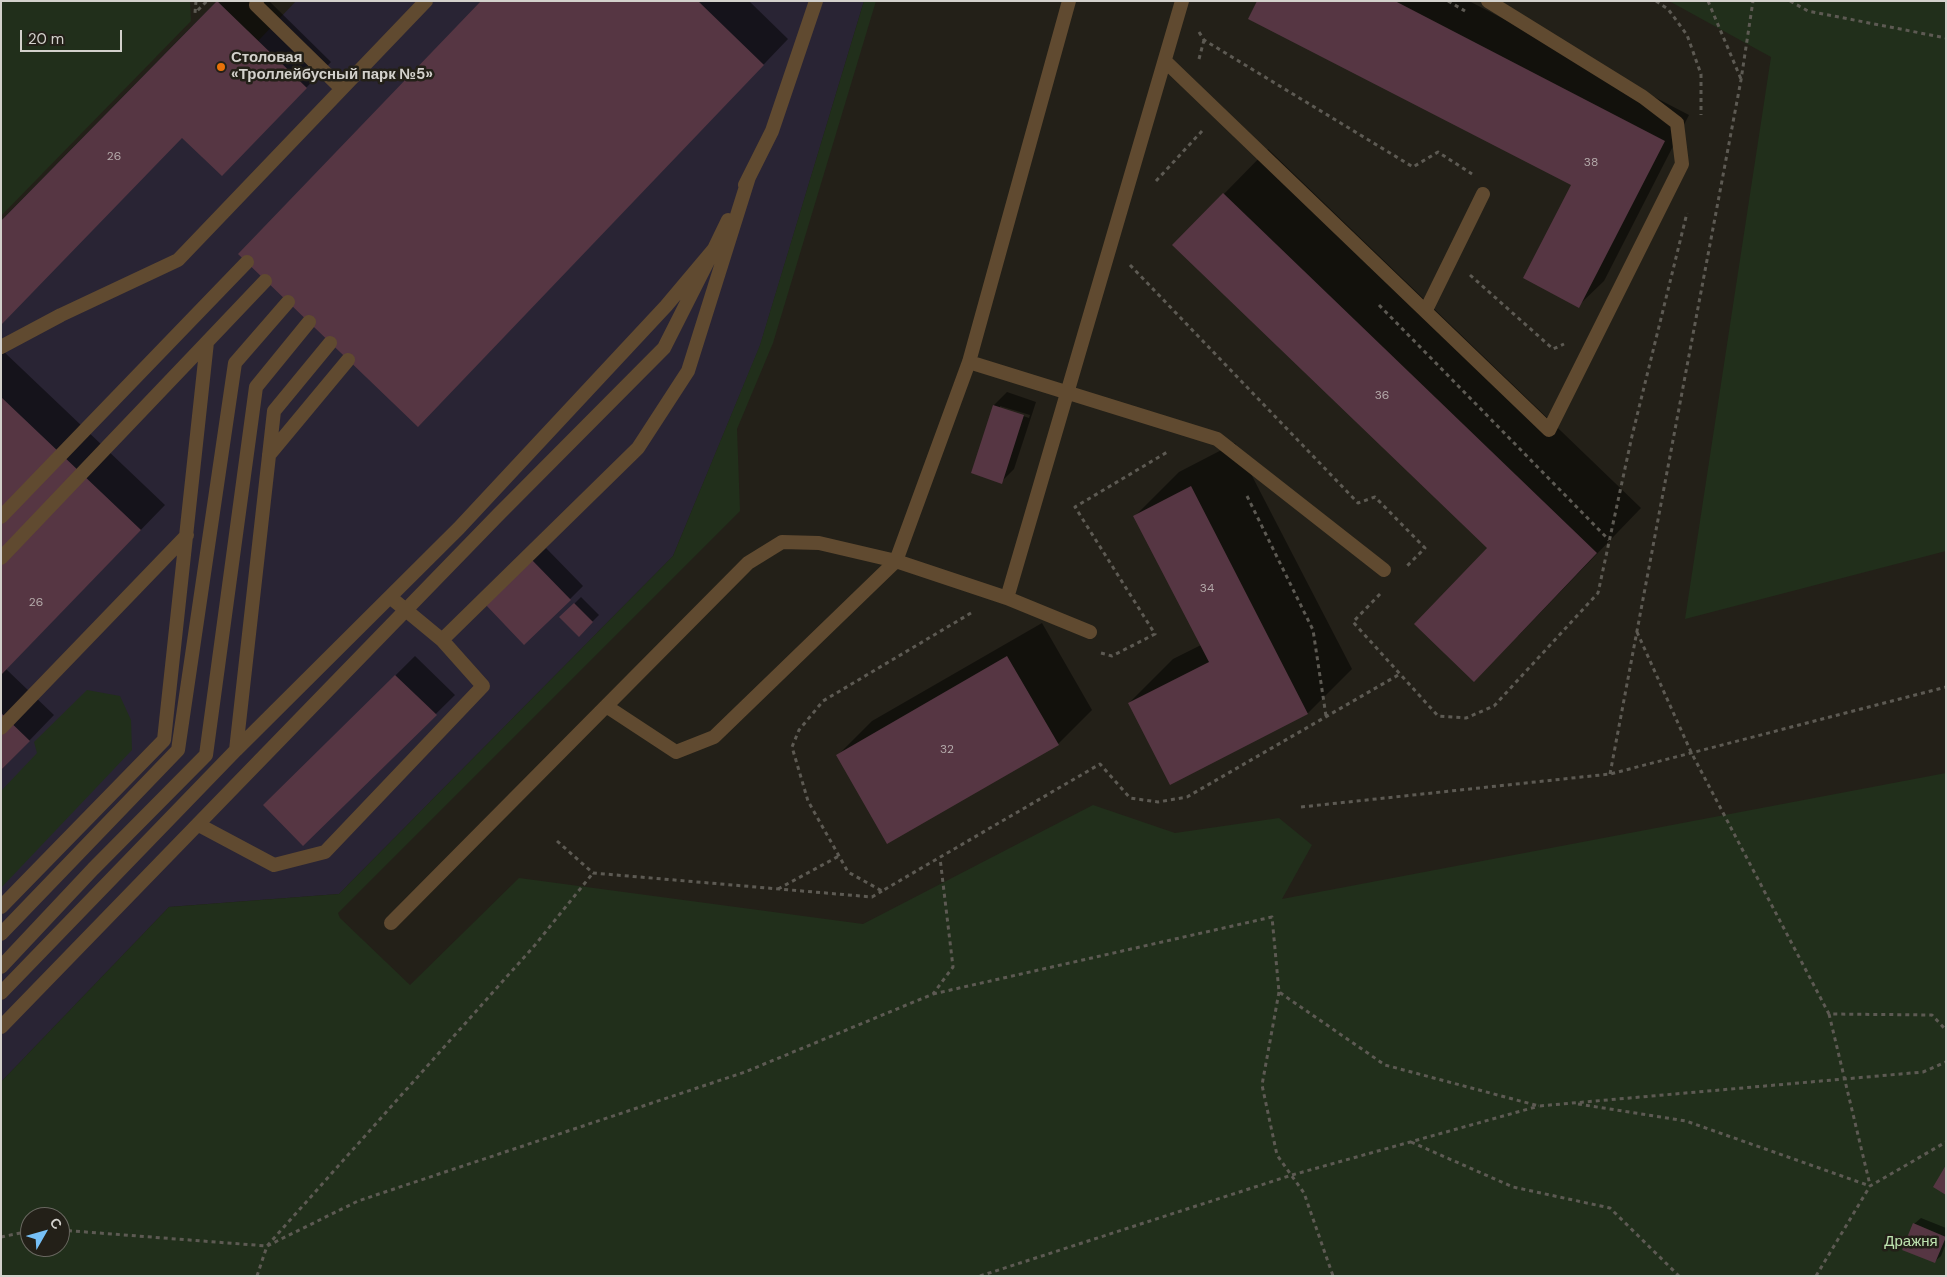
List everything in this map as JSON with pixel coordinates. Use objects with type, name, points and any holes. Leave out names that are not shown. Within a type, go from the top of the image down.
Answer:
[{"type":"lane","points":[[257,1],[256,6],[341,88]]},
{"type":"lane","points":[[1,347],[61,315],[178,260],[426,1]]},
{"type":"lane","points":[[1,1027],[406,610],[664,348],[772,131],[816,1]]},
{"type":"lane","points":[[606,706],[676,752],[714,736],[896,561],[969,362],[1069,1]]},
{"type":"lane","points":[[1007,598],[1182,1]]},
{"type":"lane","points":[[1164,61],[1426,310],[1549,430],[1682,164],[1677,123],[1643,97],[1488,1]]},
{"type":"lane","points":[[442,640],[638,448],[688,372],[749,177]]},
{"type":"lane","points":[[1426,310],[1483,194]]},
{"type":"lane","points":[[1,993],[236,750],[459,528],[640,335],[714,249]]},
{"type":"lane","points":[[1,518],[247,262]]},
{"type":"lane","points":[[1,558],[265,281]]},
{"type":"lane","points":[[1,934],[178,750],[235,363],[288,302]]},
{"type":"lane","points":[[1,967],[93,869],[206,755],[256,387],[308,322]]},
{"type":"lane","points":[[1,907],[164,740],[207,342]]},
{"type":"lane","points":[[236,750],[274,411],[330,343]]},
{"type":"lane","points":[[268,456],[348,360]]},
{"type":"lane","points":[[969,362],[1217,440],[1384,570]]},
{"type":"lane","points":[[1,728],[186,535]]},
{"type":"lane","points":[[392,923],[748,563],[782,542],[819,543],[896,561],[1007,598],[1090,632]]},
{"type":"lane","points":[[199,825],[274,865],[326,852],[483,686],[442,640],[390,597]]},
{"type":"path","points":[[196,1],[196,13],[207,1]]},
{"type":"path","points":[[1448,1],[1474,16]]},
{"type":"path","points":[[1656,1],[1668,9],[1688,35],[1701,74],[1701,118]]},
{"type":"path","points":[[1708,1],[1741,80]]},
{"type":"path","points":[[1610,774],[1741,80],[1754,1]]},
{"type":"path","points":[[1790,1],[1808,11],[1946,38]]},
{"type":"path","points":[[1196,28],[1204,40],[1413,167],[1438,152],[1479,178]]},
{"type":"path","points":[[1152,186],[1206,127]]},
{"type":"path","points":[[1385,588],[1353,622],[1438,716],[1466,718],[1494,706],[1598,593],[1632,436],[1688,211]]},
{"type":"path","points":[[1127,262],[1358,503],[1375,497],[1425,548],[1405,568]]},
{"type":"path","points":[[1466,271],[1553,349],[1568,342]]},
{"type":"path","points":[[1373,298],[1609,540]]},
{"type":"path","points":[[1093,651],[1112,656],[1155,634],[1076,507],[1172,448]]},
{"type":"path","points":[[1243,488],[1313,630],[1326,716]]},
{"type":"path","points":[[882,891],[848,872],[808,802],[792,746],[799,730],[822,701],[970,613],[980,616]]},
{"type":"path","points":[[1637,631],[1691,752],[1829,1014],[1870,1186]]},
{"type":"path","points":[[556,841],[593,873],[872,898],[1100,764],[1130,798],[1158,802],[1187,797],[1400,674]]},
{"type":"path","points":[[1301,807],[1610,774],[1946,686]]},
{"type":"path","points":[[778,889],[839,856]]},
{"type":"path","points":[[933,994],[953,967],[940,858]]},
{"type":"path","points":[[257,1276],[267,1246],[535,946],[593,873]]},
{"type":"path","points":[[70,1231],[267,1246],[358,1201],[745,1072],[933,994],[1272,917],[1278,992],[1262,1085],[1277,1155],[1304,1193],[1333,1276]]},
{"type":"path","points":[[1278,992],[1385,1065],[1539,1106]]},
{"type":"path","points":[[1829,1014],[1932,1015],[1946,1030]]},
{"type":"path","points":[[980,1276],[1292,1174],[1539,1106],[1923,1072],[1946,1062]]},
{"type":"path","points":[[1572,1103],[1686,1121],[1870,1186]]},
{"type":"path","points":[[1411,1142],[1513,1187],[1610,1208],[1679,1276]]},
{"type":"path","points":[[1816,1276],[1870,1186],[1946,1142]]},
{"type":"path","points":[[1,1237],[20,1233]]},
{"type":"shaded area","points":[[217,1],[258,41],[296,1],[864,1],[760,346],[673,556],[339,894],[169,907],[1,1082],[1,221]]},
{"type":"green space","points":[[1,1],[190,1],[191,21],[1,216]]},
{"type":"green space","name":"Дражня","points":[[864,1],[876,1],[773,343],[737,429],[740,511],[338,913],[340,918],[410,985],[519,878],[863,924],[1093,805],[1175,833],[1279,818],[1312,845],[1282,899],[1946,773],[1946,1276],[1,1276],[1,1082],[169,907],[339,894],[673,556],[760,345]]},
{"type":"green space","points":[[1669,1],[1946,1],[1946,551],[1685,619],[1771,57]]},
{"type":"green space","points":[[87,690],[120,696],[131,720],[132,750],[1,888],[1,791],[37,753],[34,742]]},
{"type":"building","points":[[217,1],[307,88],[222,176],[182,138],[1,325],[1,221]]},
{"type":"building","points":[[481,1],[698,1],[764,65],[418,427],[238,254]]},
{"type":"building","points":[[1257,1],[1395,1],[1665,141],[1579,308],[1523,278],[1571,185],[1248,19]]},
{"type":"building","points":[[1223,193],[1597,553],[1474,682],[1414,624],[1487,548],[1172,245]]},
{"type":"building","points":[[1,397],[141,530],[1,675]]},
{"type":"building","points":[[993,405],[1024,415],[1002,484],[971,473]]},
{"type":"building","points":[[1191,486],[1308,714],[1170,785],[1128,703],[1209,662],[1133,516]]},
{"type":"building","points":[[532,560],[571,600],[524,645],[485,604]]},
{"type":"building","points":[[574,603],[593,622],[579,637],[559,617]]},
{"type":"building","points":[[1007,656],[1059,745],[887,844],[836,755]]},
{"type":"building","points":[[395,675],[437,715],[303,846],[263,805]]},
{"type":"building","points":[[1,713],[30,741],[1,770]]},
{"type":"building","points":[[1946,1165],[1946,1195],[1933,1187]]},
{"type":"building","points":[[1913,1223],[1946,1237],[1935,1263],[1902,1250]]},
{"type":"place","name":"Столовая «Троллейбусный парк №5»","points":[[221,67]]}]
